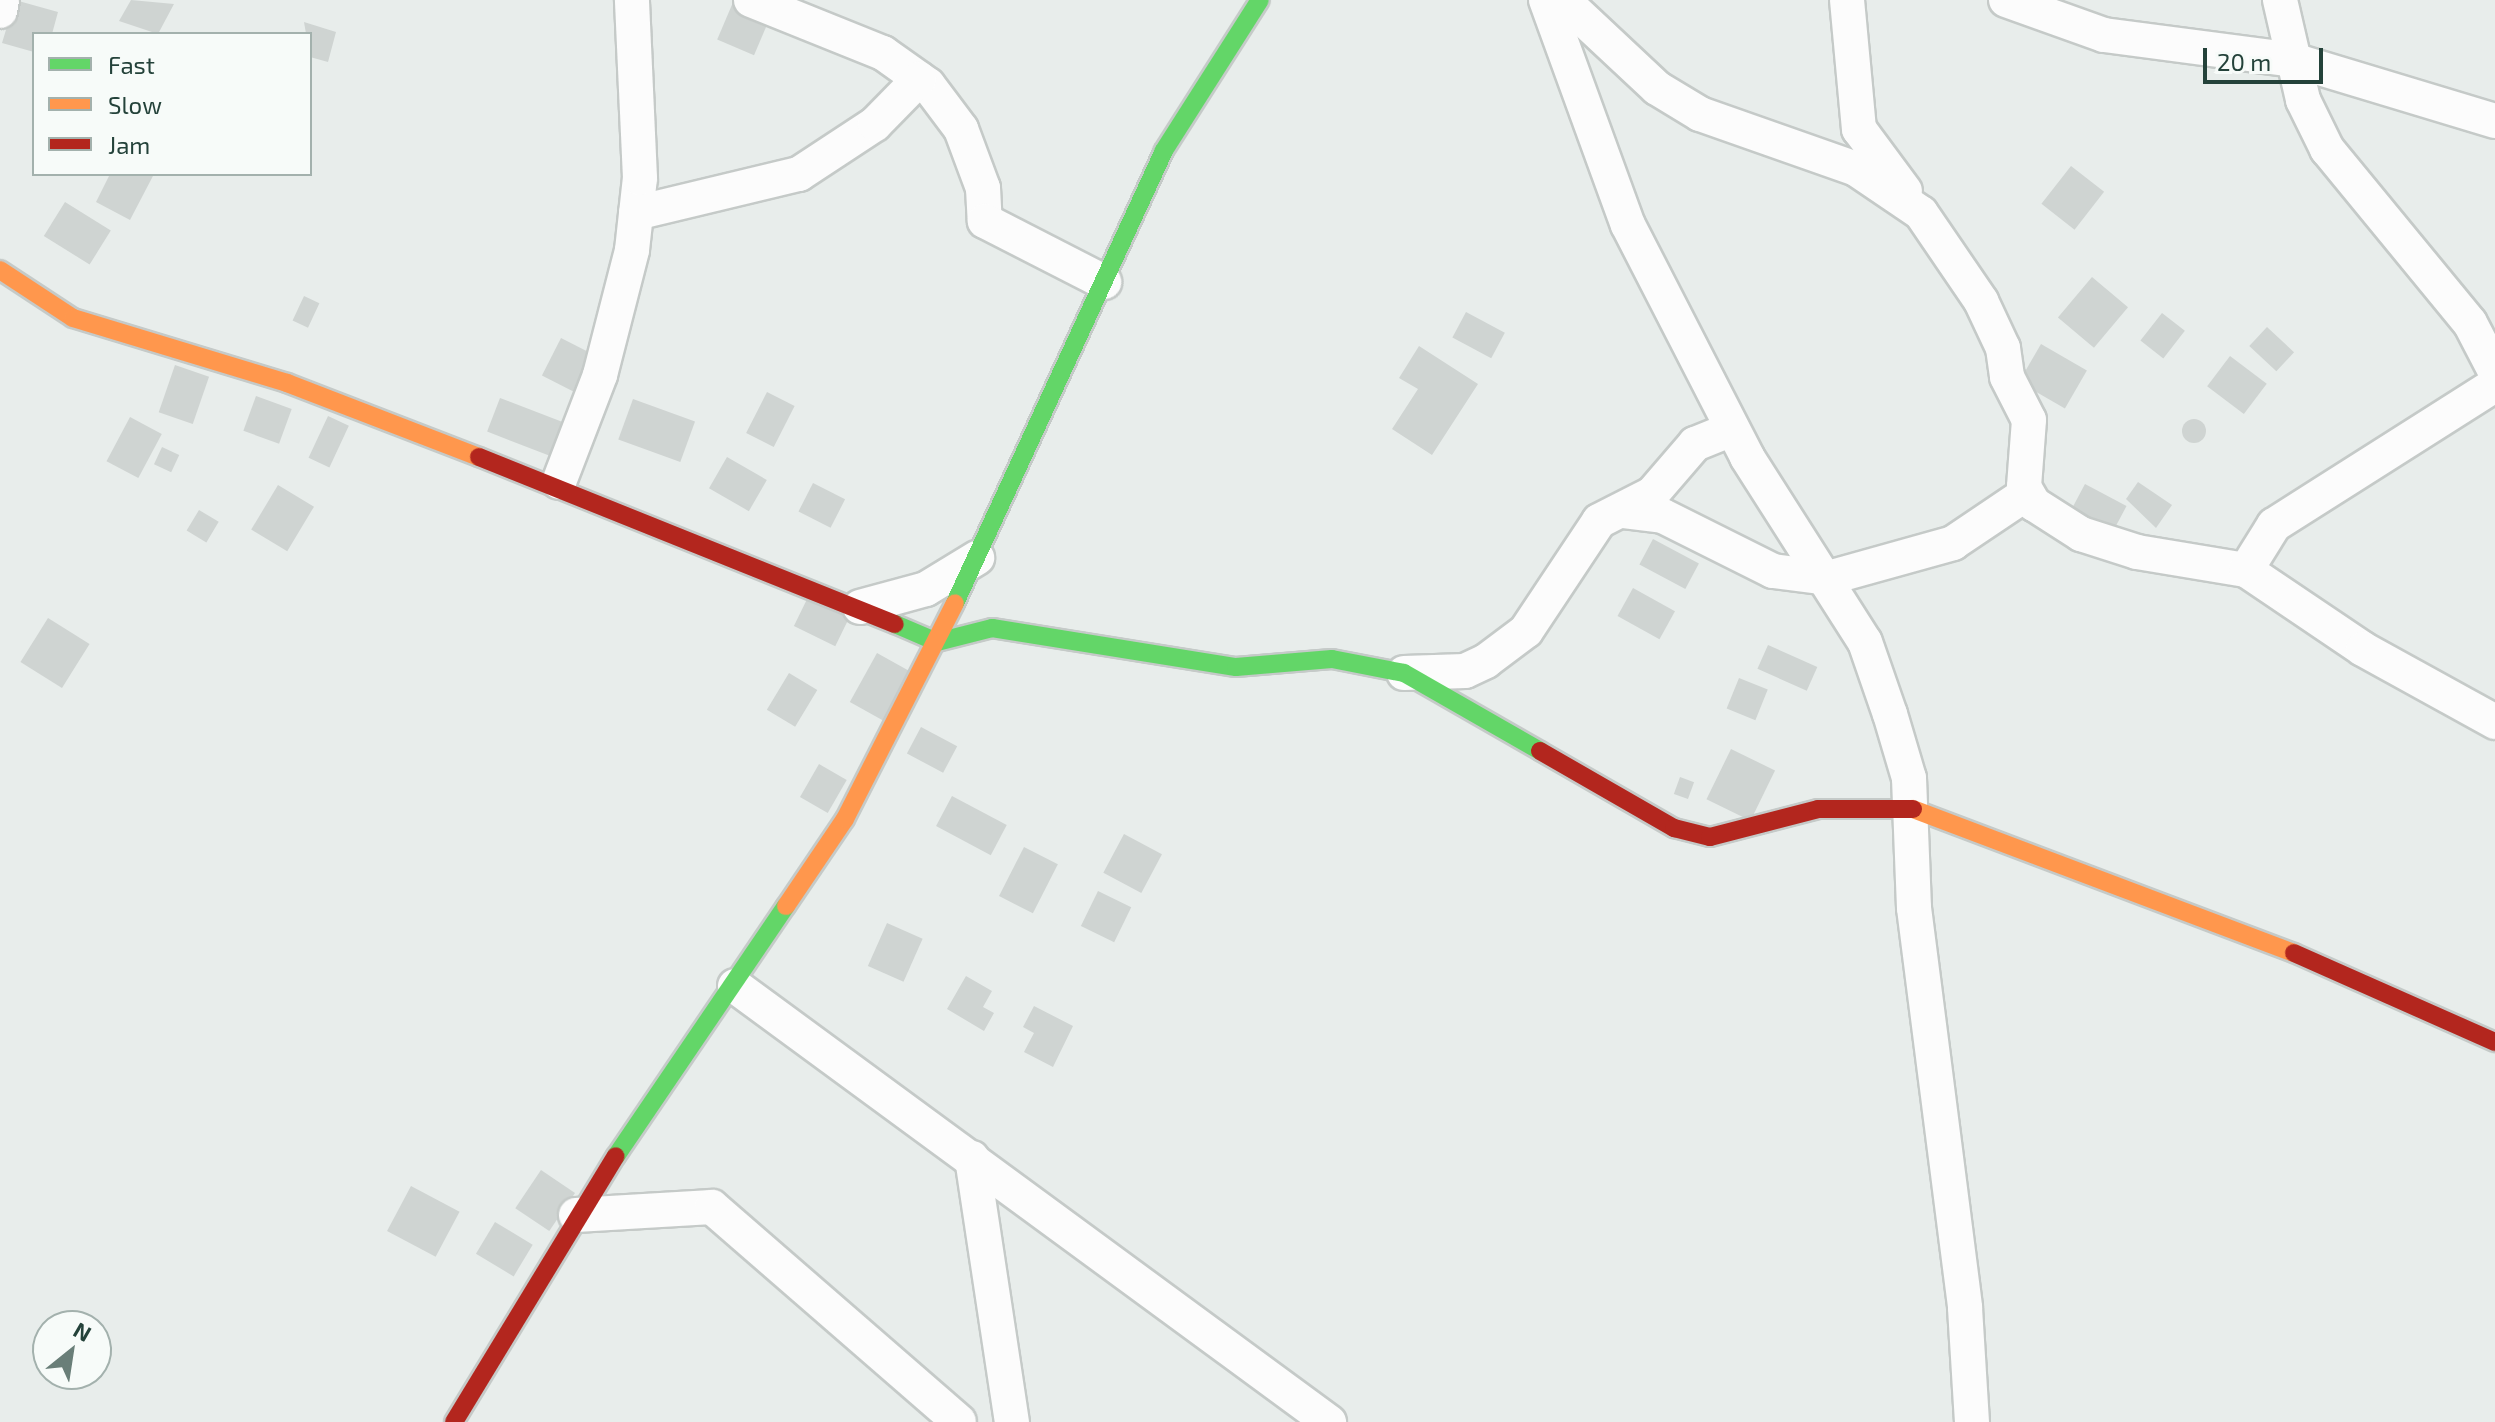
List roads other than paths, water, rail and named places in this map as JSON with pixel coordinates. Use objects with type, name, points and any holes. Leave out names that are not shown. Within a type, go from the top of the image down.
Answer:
[{"type":"street","points":[[0,11],[2,0]]},
{"type":"street","points":[[559,482],[600,375],[636,213],[632,0]]},
{"type":"street","points":[[751,0],[883,53],[919,79],[961,129],[983,188],[985,221],[1104,282]]},
{"type":"street","points":[[454,1422],[576,1215],[735,986],[845,819],[937,642],[1177,128],[1260,0]]},
{"type":"street","points":[[1546,0],[1628,225],[1732,429],[1828,578],[1880,685],[1909,778],[1914,908],[1972,1422]]},
{"type":"street","points":[[1563,0],[1657,88],[1700,114],[1856,169],[1921,213]]},
{"type":"street","points":[[1847,0],[1859,129],[1981,301],[2007,377],[2024,405],[2026,494]]},
{"type":"street","points":[[2006,0],[2104,35],[2293,60],[2495,121]]},
{"type":"street","points":[[2280,0],[2293,60],[2327,149],[2470,323],[2495,371]]},
{"type":"street","points":[[636,213],[799,174],[875,124],[919,79]]},
{"type":"street","points":[[0,270],[73,318],[287,383],[427,441],[559,482],[937,642],[992,628],[1236,667],[1332,659],[1404,673],[1465,671],[1486,661],[1526,631],[1599,521],[1652,494],[1695,444],[1732,429]]},
{"type":"street","points":[[2246,570],[2274,525],[2495,385]]},
{"type":"street","points":[[1622,511],[1663,516],[1773,571],[1828,578],[1953,543],[2026,494]]},
{"type":"street","points":[[2026,494],[2081,534],[2137,552],[2246,570],[2363,649],[2495,722]]},
{"type":"street","points":[[860,607],[926,589],[977,557]]},
{"type":"street","points":[[1404,673],[1655,820],[1695,834],[1740,834],[1818,809],[1910,808],[2318,962],[2495,1042]]},
{"type":"street","points":[[735,986],[1329,1422]]},
{"type":"street","points":[[972,1158],[1012,1422]]},
{"type":"street","points":[[576,1215],[712,1207],[959,1422]]}]
